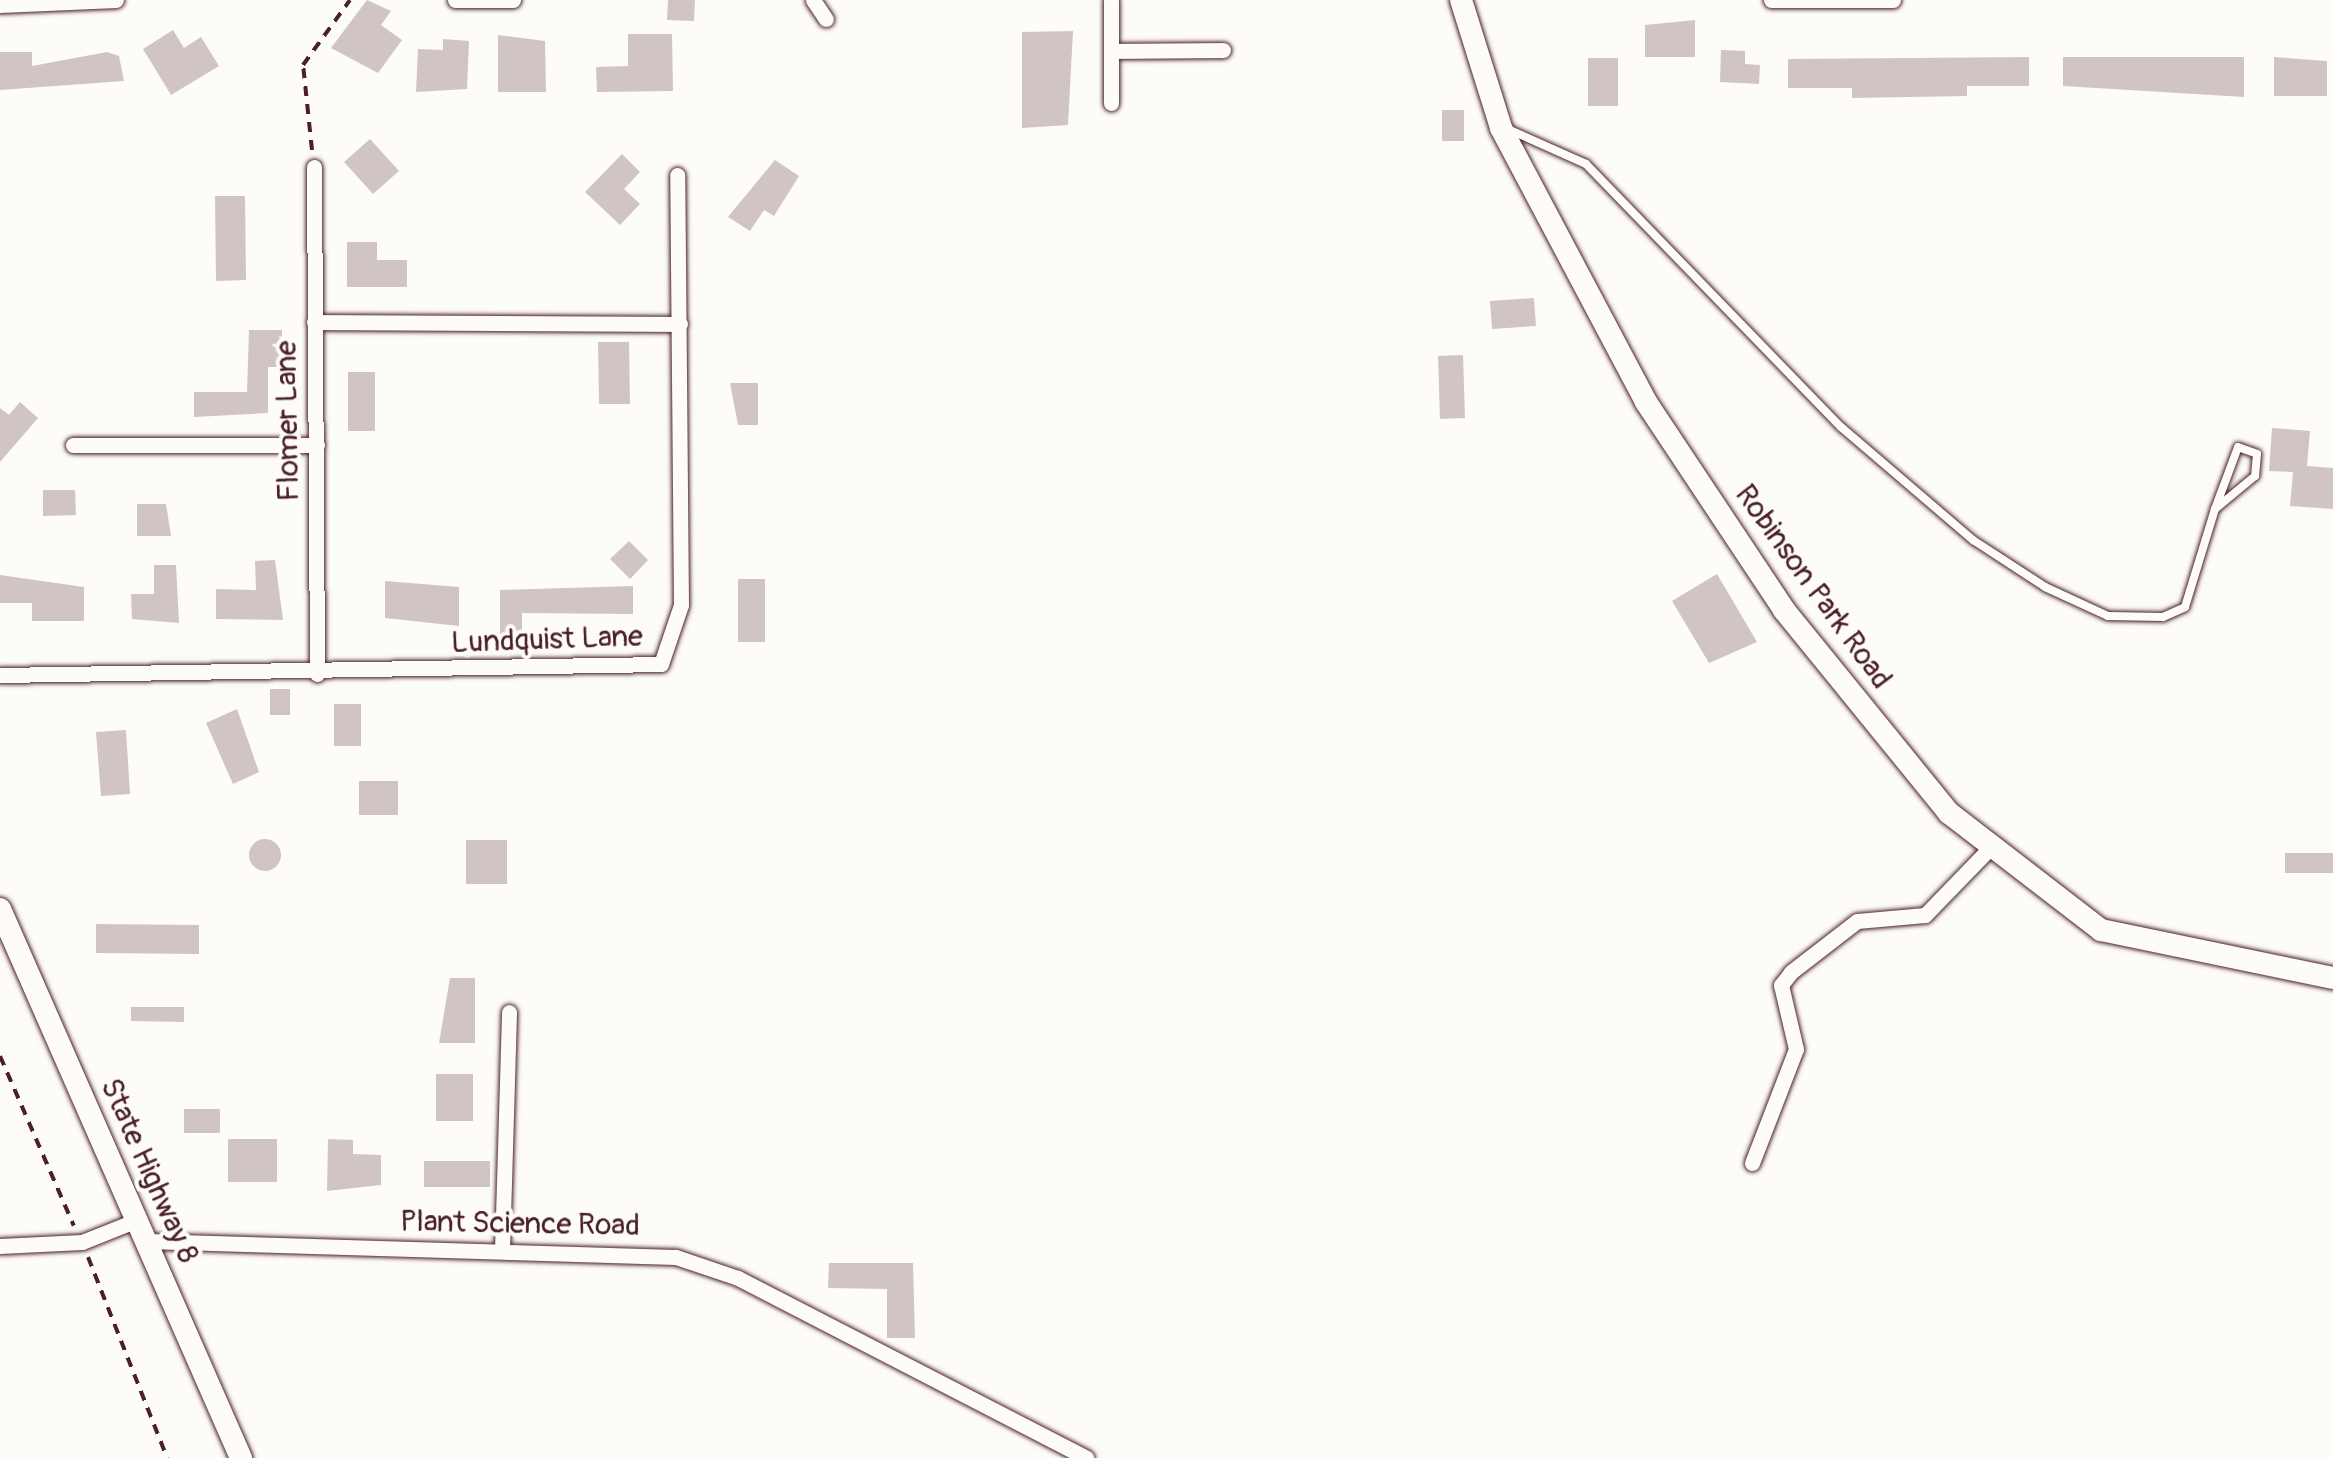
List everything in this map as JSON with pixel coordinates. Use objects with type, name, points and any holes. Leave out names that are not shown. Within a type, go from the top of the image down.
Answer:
[{"type":"street","points":[[0,6],[116,0]]},
{"type":"street","points":[[455,0],[513,0]]},
{"type":"street","points":[[813,0],[826,19]]},
{"type":"street","points":[[1111,0],[1111,103]]},
{"type":"street","name":"Robinson Park Road","points":[[1461,0],[1501,128],[1646,402],[1784,610],[1948,813],[2101,930],[2333,978]]},
{"type":"street","points":[[1771,0],[1893,0]]},
{"type":"street","points":[[1111,52],[1223,50]]},
{"type":"street","name":"Flomer Lane","points":[[314,167],[317,674]]},
{"type":"street","name":"Lundquist Lane","points":[[0,675],[317,674],[661,664],[681,605],[676,175]]},
{"type":"street","points":[[314,322],[680,324]]},
{"type":"street","points":[[73,444],[317,445]]},
{"type":"street","points":[[1752,1162],[1796,1049],[1781,985],[1791,972],[1857,920],[1924,916],[1990,848]]},
{"type":"street","name":"State Highway 8","points":[[0,909],[241,1458]]},
{"type":"street","points":[[502,1250],[509,1012]]},
{"type":"street","points":[[0,1246],[82,1242],[142,1230]]},
{"type":"street","name":"Plant Science Road","points":[[142,1230],[502,1250],[619,1249],[738,1278],[1086,1458]]},
{"type":"lane","points":[[1501,128],[1586,164],[1841,427],[1973,540],[2061,596],[2108,616],[2163,617],[2185,607],[2226,464],[2238,447],[2250,449],[2260,462],[2256,476],[2215,508]]},
{"type":"path","points":[[314,167],[303,64],[350,0]]},
{"type":"building","points":[[367,0],[391,11],[381,25],[402,40],[378,73],[331,48]]},
{"type":"building","points":[[668,0],[695,0],[694,21],[667,20]]},
{"type":"building","points":[[1695,20],[1695,57],[1645,57],[1645,25]]},
{"type":"building","points":[[173,30],[184,48],[201,37],[219,66],[171,95],[143,49]]},
{"type":"building","points":[[1073,31],[1068,125],[1022,128],[1022,32]]},
{"type":"building","points":[[628,34],[672,34],[673,91],[597,92],[596,67],[628,66]]},
{"type":"building","points":[[498,35],[545,41],[546,92],[498,92]]},
{"type":"building","points":[[443,39],[469,41],[467,89],[416,92],[418,49],[443,50]]},
{"type":"building","points":[[1721,50],[1745,51],[1745,64],[1760,65],[1759,84],[1720,82]]},
{"type":"building","points":[[0,52],[32,52],[32,66],[107,52],[119,56],[124,81],[0,90]]},
{"type":"building","points":[[2029,57],[2029,86],[1967,86],[1967,96],[1852,98],[1852,88],[1788,88],[1788,59]]},
{"type":"building","points":[[2063,57],[2244,57],[2244,97],[2063,86]]},
{"type":"building","points":[[2274,57],[2327,61],[2327,96],[2274,96]]},
{"type":"building","points":[[1588,58],[1618,58],[1618,106],[1588,106]]},
{"type":"building","points":[[1442,110],[1464,110],[1464,141],[1442,141]]},
{"type":"building","points":[[370,139],[399,171],[373,194],[344,162]]},
{"type":"building","points":[[622,154],[640,172],[624,189],[640,204],[620,225],[585,192]]},
{"type":"building","points":[[775,160],[799,176],[774,216],[764,210],[750,231],[728,217]]},
{"type":"building","points":[[215,196],[245,196],[246,280],[216,281]]},
{"type":"building","points":[[347,242],[377,242],[377,260],[407,260],[407,287],[347,287]]},
{"type":"building","points":[[1534,298],[1536,326],[1492,329],[1490,301]]},
{"type":"building","points":[[249,330],[282,330],[282,367],[268,367],[268,413],[194,417],[194,392],[247,392]]},
{"type":"building","points":[[598,342],[629,342],[630,404],[599,404]]},
{"type":"building","points":[[1463,355],[1465,418],[1440,419],[1438,356]]},
{"type":"building","points":[[348,372],[375,372],[375,431],[348,431]]},
{"type":"building","points":[[730,383],[758,383],[758,425],[738,425]]},
{"type":"building","points":[[20,402],[38,418],[0,462],[0,408],[9,415]]},
{"type":"building","points":[[2272,428],[2310,431],[2307,466],[2333,468],[2333,509],[2290,506],[2293,472],[2269,471]]},
{"type":"building","points":[[43,490],[75,490],[76,515],[43,516]]},
{"type":"building","points":[[137,504],[166,504],[171,536],[137,536]]},
{"type":"building","points":[[629,541],[648,560],[630,579],[610,559]]},
{"type":"building","points":[[275,560],[283,620],[216,619],[216,589],[256,590],[255,561]]},
{"type":"building","points":[[154,565],[176,565],[179,623],[132,619],[131,594],[154,594]]},
{"type":"building","points":[[1717,574],[1757,642],[1709,663],[1672,601]]},
{"type":"building","points":[[0,575],[84,587],[84,621],[32,621],[32,603],[0,603]]},
{"type":"building","points":[[738,579],[765,579],[765,642],[738,642]]},
{"type":"building","points":[[385,581],[459,587],[459,626],[385,618]]},
{"type":"building","points":[[633,586],[633,614],[522,613],[522,634],[500,634],[500,590]]},
{"type":"building","points":[[270,689],[290,689],[290,715],[270,715]]},
{"type":"building","points":[[334,704],[361,704],[361,746],[334,746]]},
{"type":"building","points":[[237,709],[259,772],[233,784],[206,723]]},
{"type":"building","points":[[126,730],[130,794],[101,796],[96,732]]},
{"type":"building","points":[[359,781],[398,781],[398,815],[359,815]]},
{"type":"building","points":[[265,839],[276,844],[281,855],[276,866],[265,871],[254,866],[249,855],[254,844]]},
{"type":"building","points":[[466,840],[507,840],[507,884],[466,884]]},
{"type":"building","points":[[2285,853],[2333,853],[2333,873],[2285,873]]},
{"type":"building","points":[[96,924],[199,925],[199,954],[96,953]]},
{"type":"building","points":[[450,978],[475,978],[475,1043],[439,1043]]},
{"type":"building","points":[[131,1007],[184,1007],[184,1022],[131,1021]]},
{"type":"building","points":[[436,1074],[473,1074],[473,1121],[436,1121]]},
{"type":"building","points":[[184,1109],[220,1109],[220,1133],[184,1133]]},
{"type":"building","points":[[228,1139],[277,1139],[277,1182],[228,1182]]},
{"type":"building","points":[[328,1139],[353,1140],[353,1154],[381,1155],[381,1185],[327,1191]]},
{"type":"building","points":[[424,1161],[490,1161],[490,1187],[424,1187]]},
{"type":"building","points":[[829,1263],[913,1263],[915,1338],[887,1338],[887,1289],[828,1288]]}]
